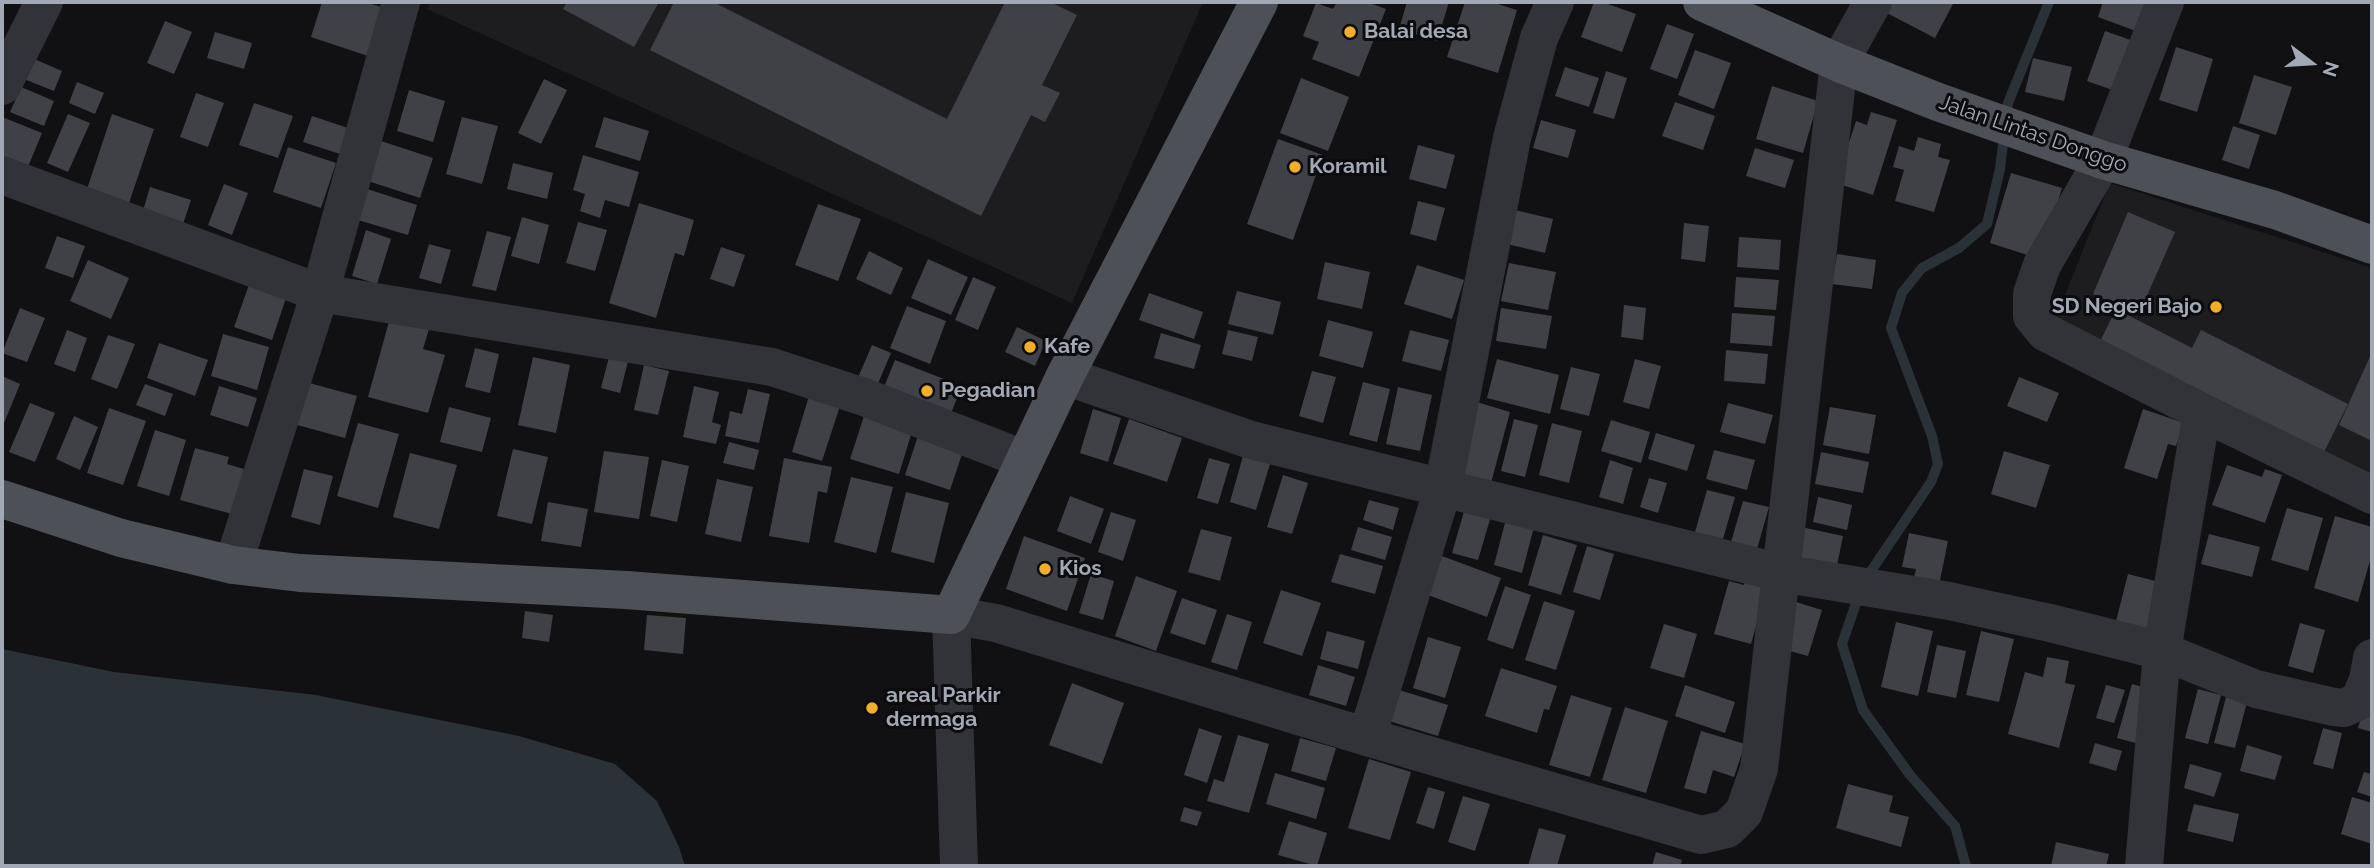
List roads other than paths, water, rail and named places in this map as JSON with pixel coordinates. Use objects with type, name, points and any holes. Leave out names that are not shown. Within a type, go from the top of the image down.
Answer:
[{"type":"main road","points":[[2,499],[121,538],[233,565],[300,573],[626,590],[951,615],[1023,459],[1259,2]]},
{"type":"main road","name":"Jalan Lintas Donggo","points":[[1702,2],[1839,63],[1959,109],[2103,160],[2275,210],[2372,245]]},
{"type":"street","points":[[2,86],[44,2]]},
{"type":"street","points":[[233,565],[320,293],[401,2]]},
{"type":"street","points":[[1367,737],[1443,488],[1512,138],[1539,38],[1555,2]]},
{"type":"street","points":[[959,866],[951,615],[996,623],[1367,737],[1701,835],[1727,829],[1744,812],[1759,769],[1839,63],[1873,2]]},
{"type":"street","points":[[2165,2],[2103,160],[2042,265],[2032,294],[2032,316],[2045,332],[2372,495]]},
{"type":"street","points":[[2,175],[320,293],[772,367],[864,397],[1023,459]]},
{"type":"street","points":[[1065,376],[1251,440],[1781,573],[1948,601],[2162,651],[2256,689],[2344,708],[2359,701],[2368,680],[2372,658]]},
{"type":"street","points":[[2144,866],[2162,651],[2202,412]]},
{"type":"waterway","points":[[1966,866],[1955,826],[1910,775],[1863,710],[1842,644],[1863,583],[1931,482],[1938,464],[1932,436],[1891,328],[1902,293],[1922,268],[1959,248],[1987,224],[2000,169],[2008,103],[2049,2]]},
{"type":"place","name":"Balai desa","points":[[1350,32]]},
{"type":"place","name":"Koramil","points":[[1295,167]]},
{"type":"place","name":"SD Negeri Bajo","points":[[2216,307]]},
{"type":"place","name":"Kafe","points":[[1030,347]]},
{"type":"place","name":"Pegadian","points":[[927,391]]},
{"type":"place","name":"Kios","points":[[1045,569]]},
{"type":"place","name":"areal Parkir dermaga","points":[[872,708]]}]
